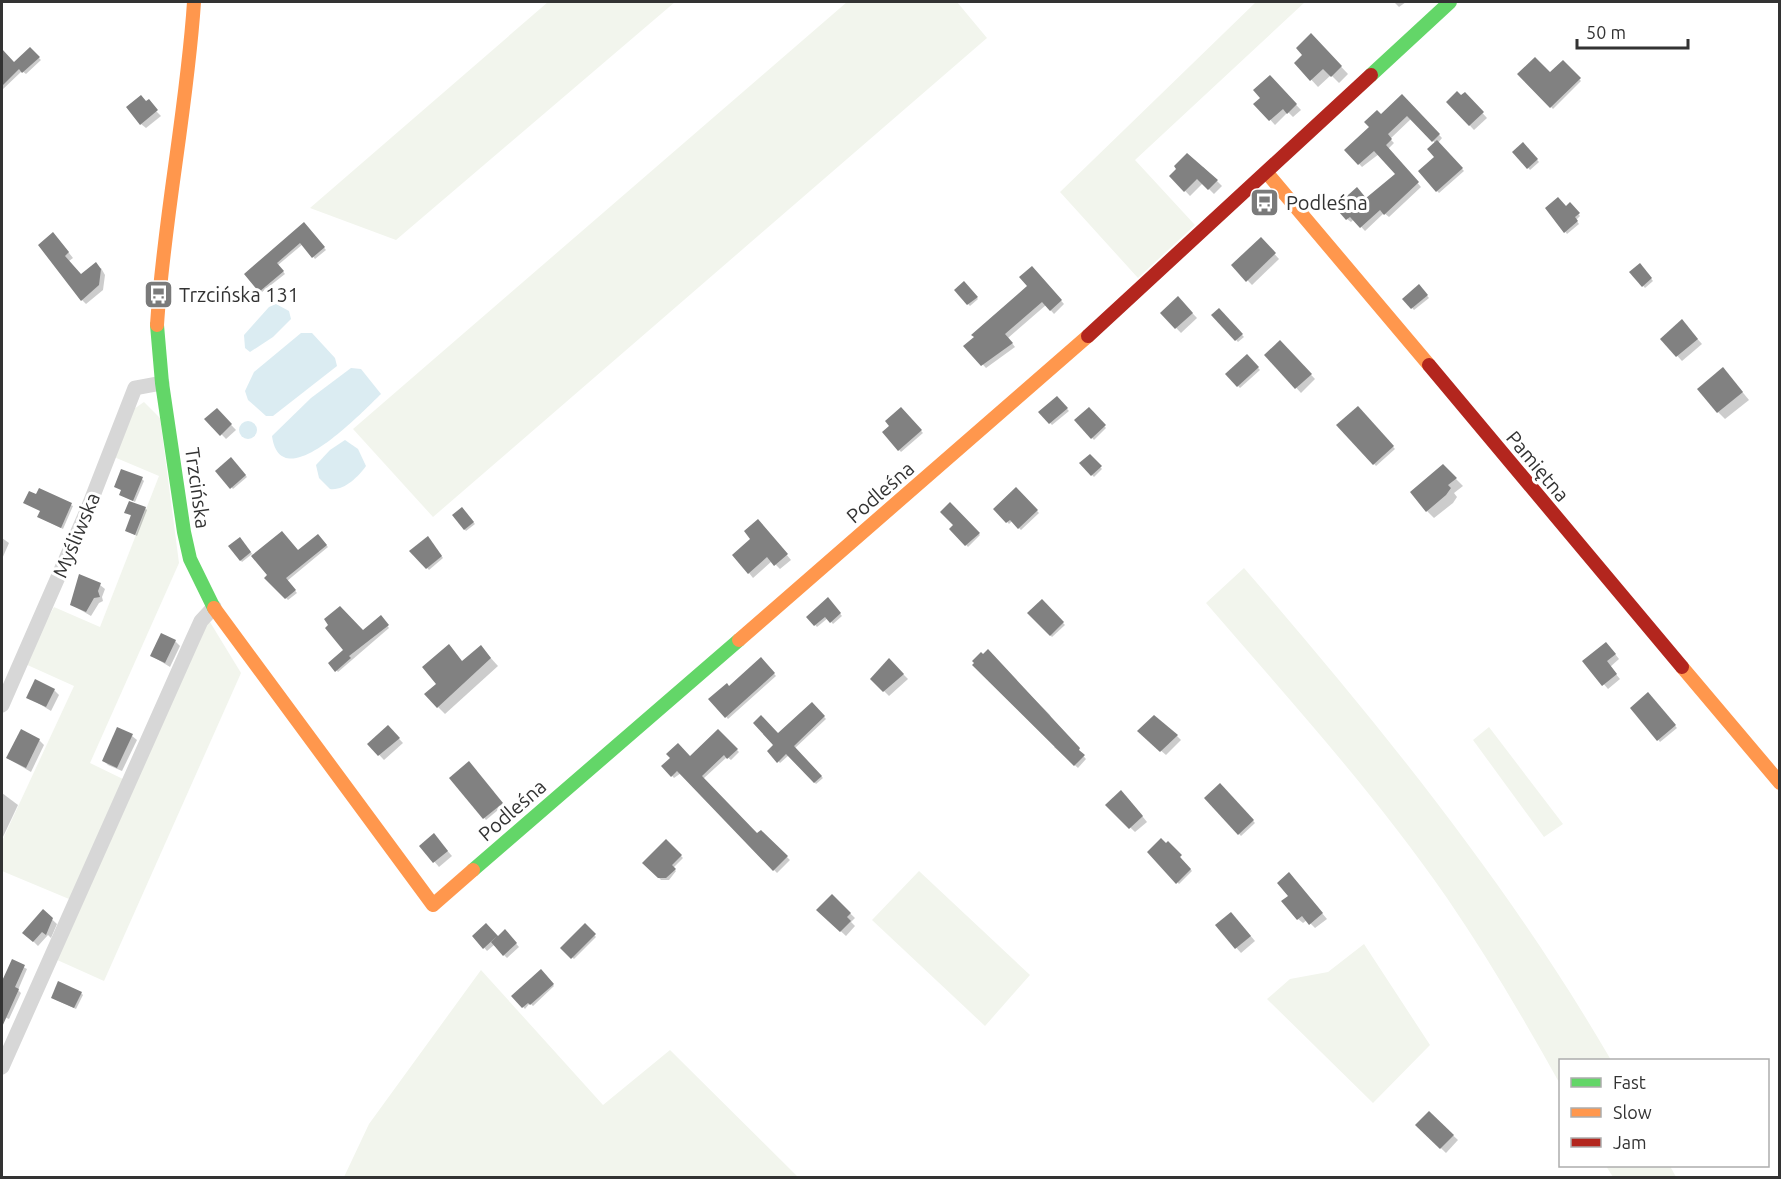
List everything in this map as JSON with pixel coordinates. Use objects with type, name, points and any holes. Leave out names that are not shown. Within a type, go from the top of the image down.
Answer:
[{"type":"street","name":"Trzcińska","points":[[194,2],[189,77],[157,306],[162,384],[190,558],[214,607],[433,905]]},
{"type":"street","name":"Podleśna","points":[[433,905],[1051,370],[1450,2]]},
{"type":"street","name":"Pamiętna","points":[[1267,173],[1779,783]]},
{"type":"street","name":"Myśliwska","points":[[2,705],[87,511],[135,388],[162,384]]},
{"type":"street","points":[[2,1067],[201,621],[214,607]]},
{"type":"shaded area","points":[[548,2],[675,2],[396,240],[310,208]]},
{"type":"shaded area","points":[[847,2],[957,2],[987,38],[433,517],[353,429]]},
{"type":"shaded area","points":[[1256,2],[1305,2],[1135,160],[1195,225],[1138,278],[1060,192]]},
{"type":"shaded area","points":[[276,304],[289,311],[291,319],[273,337],[250,352],[245,348],[244,335],[269,307]]},
{"type":"shaded area","points":[[301,333],[312,333],[335,358],[337,366],[273,416],[266,416],[248,400],[245,391],[254,372]]},
{"type":"shaded area","points":[[351,368],[361,369],[381,394],[341,432],[323,445],[305,455],[290,459],[278,453],[272,436],[311,398]]},
{"type":"shaded area","points":[[144,402],[160,418],[179,563],[90,763],[125,780],[202,609],[241,673],[104,981],[55,959],[81,904],[2,871],[2,841],[74,686],[23,663],[54,607],[100,627],[159,476],[114,457],[131,411]]},
{"type":"shaded area","points":[[248,421],[254,424],[257,430],[254,436],[248,439],[242,436],[239,430],[242,424]]},
{"type":"shaded area","points":[[345,440],[358,449],[366,466],[355,479],[345,486],[330,489],[319,478],[316,465],[330,450]]},
{"type":"shaded area","points":[[1244,568],[1392,745],[1485,867],[1571,994],[1610,1059],[1559,1059],[1559,1082],[1492,967],[1419,859],[1331,748],[1206,603]]},
{"type":"shaded area","points":[[1489,727],[1563,824],[1544,837],[1473,740]]},
{"type":"shaded area","points":[[919,871],[1030,975],[985,1026],[872,920]]},
{"type":"shaded area","points":[[1364,944],[1430,1045],[1373,1103],[1267,999],[1290,979],[1328,972]]},
{"type":"shaded area","points":[[481,970],[603,1105],[670,1050],[798,1177],[344,1177],[369,1124]]},
{"type":"shaded area","points":[[1607,1167],[1671,1167],[1676,1177],[1613,1177]]},
{"type":"building","points":[[1311,33],[1342,66],[1331,77],[1323,69],[1310,81],[1294,63],[1302,55],[1296,48]]},
{"type":"building","points":[[30,47],[40,57],[22,73],[19,69],[2,86],[2,49],[14,62]]},
{"type":"building","points":[[1535,57],[1550,72],[1563,60],[1581,78],[1550,108],[1517,74]]},
{"type":"building","points":[[1270,75],[1297,104],[1287,114],[1283,109],[1269,121],[1253,104],[1260,98],[1253,90]]},
{"type":"building","points":[[1457,91],[1461,95],[1465,92],[1484,112],[1469,126],[1446,102]]},
{"type":"building","points":[[1402,94],[1440,134],[1432,142],[1407,116],[1388,134],[1392,139],[1386,145],[1419,182],[1384,215],[1380,210],[1360,228],[1350,217],[1346,220],[1339,212],[1342,209],[1338,204],[1357,187],[1366,198],[1395,174],[1374,151],[1358,165],[1344,150],[1369,127],[1364,122],[1377,110],[1381,114]]},
{"type":"building","points":[[141,95],[146,101],[149,99],[158,110],[140,125],[126,107]]},
{"type":"building","points":[[1437,140],[1463,168],[1436,192],[1418,171],[1434,157],[1427,149]]},
{"type":"building","points":[[1523,142],[1538,159],[1527,169],[1512,152]]},
{"type":"building","points":[[1187,153],[1218,180],[1208,190],[1197,179],[1184,192],[1169,176],[1176,169],[1174,166]]},
{"type":"building","points":[[1558,197],[1566,206],[1570,202],[1580,213],[1575,217],[1578,221],[1564,233],[1545,208]]},
{"type":"building","points":[[304,222],[325,247],[312,258],[300,243],[277,263],[284,271],[259,292],[244,274]]},
{"type":"building","points":[[53,232],[69,252],[65,256],[81,274],[96,262],[101,269],[99,285],[81,301],[38,245]]},
{"type":"building","points":[[1261,237],[1276,253],[1246,282],[1231,265]]},
{"type":"building","points":[[1640,263],[1652,278],[1642,287],[1629,272]]},
{"type":"building","points":[[1032,266],[1062,300],[1050,311],[1042,302],[1005,334],[1013,343],[981,366],[963,346],[974,337],[971,335],[1027,286],[1019,277]]},
{"type":"building","points":[[964,281],[978,297],[967,305],[954,290]]},
{"type":"building","points":[[1419,284],[1428,295],[1411,309],[1402,299]]},
{"type":"building","points":[[1178,296],[1193,313],[1175,329],[1160,313]]},
{"type":"building","points":[[1219,308],[1243,334],[1235,341],[1211,315]]},
{"type":"building","points":[[1682,319],[1698,339],[1676,357],[1660,339]]},
{"type":"building","points":[[1280,340],[1312,374],[1295,389],[1264,355]]},
{"type":"building","points":[[1247,354],[1259,367],[1237,387],[1225,374]]},
{"type":"building","points":[[1723,367],[1743,392],[1717,413],[1697,389]]},
{"type":"building","points":[[1057,396],[1068,408],[1049,424],[1038,412]]},
{"type":"building","points":[[1358,406],[1394,446],[1373,465],[1336,425]]},
{"type":"building","points":[[901,407],[922,430],[898,451],[882,432],[889,426],[885,421]]},
{"type":"building","points":[[1089,407],[1106,425],[1091,439],[1074,420]]},
{"type":"building","points":[[217,408],[232,424],[220,436],[204,419]]},
{"type":"building","points":[[1090,454],[1102,466],[1091,476],[1079,463]]},
{"type":"building","points":[[231,457],[246,475],[230,489],[215,471]]},
{"type":"building","points":[[1443,464],[1457,478],[1448,485],[1451,488],[1446,495],[1426,512],[1410,492]]},
{"type":"building","points":[[121,469],[143,477],[133,501],[119,495],[121,490],[114,487]]},
{"type":"building","points":[[1016,487],[1038,510],[1018,529],[1010,520],[1006,523],[993,509]]},
{"type":"building","points":[[39,488],[72,503],[61,528],[37,517],[40,511],[23,503],[29,491],[36,494]]},
{"type":"building","points":[[129,501],[146,507],[135,535],[125,531],[131,515],[124,513]]},
{"type":"building","points":[[950,502],[980,533],[965,546],[949,529],[953,525],[940,512]]},
{"type":"building","points":[[462,507],[474,522],[464,530],[452,515]]},
{"type":"building","points":[[758,519],[788,554],[774,566],[767,557],[748,574],[732,555],[750,539],[744,531]]},
{"type":"building","points":[[282,531],[298,550],[318,534],[327,545],[286,578],[296,590],[285,599],[264,578],[267,575],[251,556]]},
{"type":"building","points":[[428,536],[442,556],[426,569],[409,551]]},
{"type":"building","points":[[240,537],[251,552],[240,561],[228,546]]},
{"type":"building","points":[[79,574],[101,583],[98,591],[100,597],[94,598],[86,612],[70,605]]},
{"type":"building","points":[[828,597],[841,613],[830,623],[825,617],[814,626],[806,617]]},
{"type":"building","points":[[1042,599],[1064,622],[1050,636],[1027,613]]},
{"type":"building","points":[[340,606],[363,630],[381,615],[389,625],[349,656],[351,658],[335,672],[328,663],[343,650],[325,628],[328,625],[324,619]]},
{"type":"building","points":[[161,633],[176,640],[165,663],[150,656]]},
{"type":"building","points":[[1606,642],[1616,654],[1607,661],[1617,674],[1602,686],[1582,661]]},
{"type":"building","points":[[449,644],[462,661],[481,645],[491,658],[437,708],[424,694],[436,684],[422,667]]},
{"type":"building","points":[[988,649],[1080,748],[1079,750],[1085,755],[1074,766],[972,665],[974,663],[972,661],[981,652],[983,654]]},
{"type":"building","points":[[761,657],[775,673],[725,718],[708,699],[727,683],[729,686]]},
{"type":"building","points":[[889,658],[904,674],[883,692],[870,679]]},
{"type":"building","points":[[35,679],[55,689],[46,707],[26,698]]},
{"type":"building","points":[[1648,692],[1676,725],[1657,741],[1630,708]]},
{"type":"building","points":[[812,702],[825,716],[794,746],[822,776],[814,783],[786,754],[777,763],[767,751],[773,745],[753,723],[761,715],[778,733]]},
{"type":"building","points":[[1154,715],[1178,735],[1160,752],[1137,731]]},
{"type":"building","points":[[388,725],[400,738],[378,756],[367,744]]},
{"type":"building","points":[[117,727],[133,734],[117,768],[102,761]]},
{"type":"building","points":[[21,729],[40,739],[26,768],[6,758]]},
{"type":"building","points":[[718,729],[738,749],[727,759],[724,755],[702,776],[757,833],[761,830],[788,856],[773,871],[677,771],[671,777],[661,766],[670,758],[666,754],[678,743],[690,756]]},
{"type":"building","points":[[469,761],[503,803],[483,819],[449,778]]},
{"type":"building","points":[[1220,783],[1254,820],[1238,835],[1204,798]]},
{"type":"building","points":[[1121,790],[1143,816],[1129,829],[1105,805]]},
{"type":"building","points":[[434,833],[448,851],[433,863],[419,846]]},
{"type":"building","points":[[1161,838],[1166,843],[1168,841],[1182,855],[1180,857],[1191,869],[1176,884],[1147,852]]},
{"type":"building","points":[[666,839],[682,855],[672,865],[676,869],[666,878],[658,878],[642,863]]},
{"type":"building","points":[[1289,872],[1323,913],[1309,925],[1302,916],[1297,920],[1281,901],[1288,896],[1277,883]]},
{"type":"building","points":[[832,894],[851,913],[847,917],[851,921],[840,932],[816,910]]},
{"type":"building","points":[[43,909],[53,918],[46,935],[42,932],[33,942],[22,933]]},
{"type":"building","points":[[1231,912],[1251,936],[1235,949],[1215,925]]},
{"type":"building","points":[[486,923],[498,936],[505,929],[517,943],[503,956],[491,942],[497,936],[483,949],[472,936]]},
{"type":"building","points":[[585,923],[596,934],[571,959],[560,948]]},
{"type":"building","points":[[12,959],[25,965],[15,987],[19,989],[2,1027],[2,981]]},
{"type":"building","points":[[541,969],[554,984],[530,1005],[528,1003],[522,1008],[511,996]]},
{"type":"building","points":[[58,981],[82,992],[74,1008],[51,998]]},
{"type":"building","points":[[1429,1111],[1454,1135],[1440,1149],[1415,1125]]},
{"type":"traffic: fast","points":[[1371,75],[1450,2]]},
{"type":"traffic: fast","points":[[157,325],[162,383],[184,532],[190,559],[214,608]]},
{"type":"traffic: fast","points":[[473,870],[739,640]]},
{"type":"traffic: slow","points":[[157,325],[194,2]]},
{"type":"traffic: slow","points":[[1267,173],[1429,365]]},
{"type":"traffic: slow","points":[[739,640],[1088,336]]},
{"type":"traffic: slow","points":[[214,608],[433,905],[473,870]]},
{"type":"traffic: slow","points":[[1682,667],[1780,783]]},
{"type":"traffic: jam","points":[[1088,336],[1371,75]]},
{"type":"traffic: jam","points":[[1429,365],[1682,667]]},
{"type":"place","name":"Podleśna","points":[[1265,202]]},
{"type":"place","name":"Trzcińska 131","points":[[158,294]]}]
